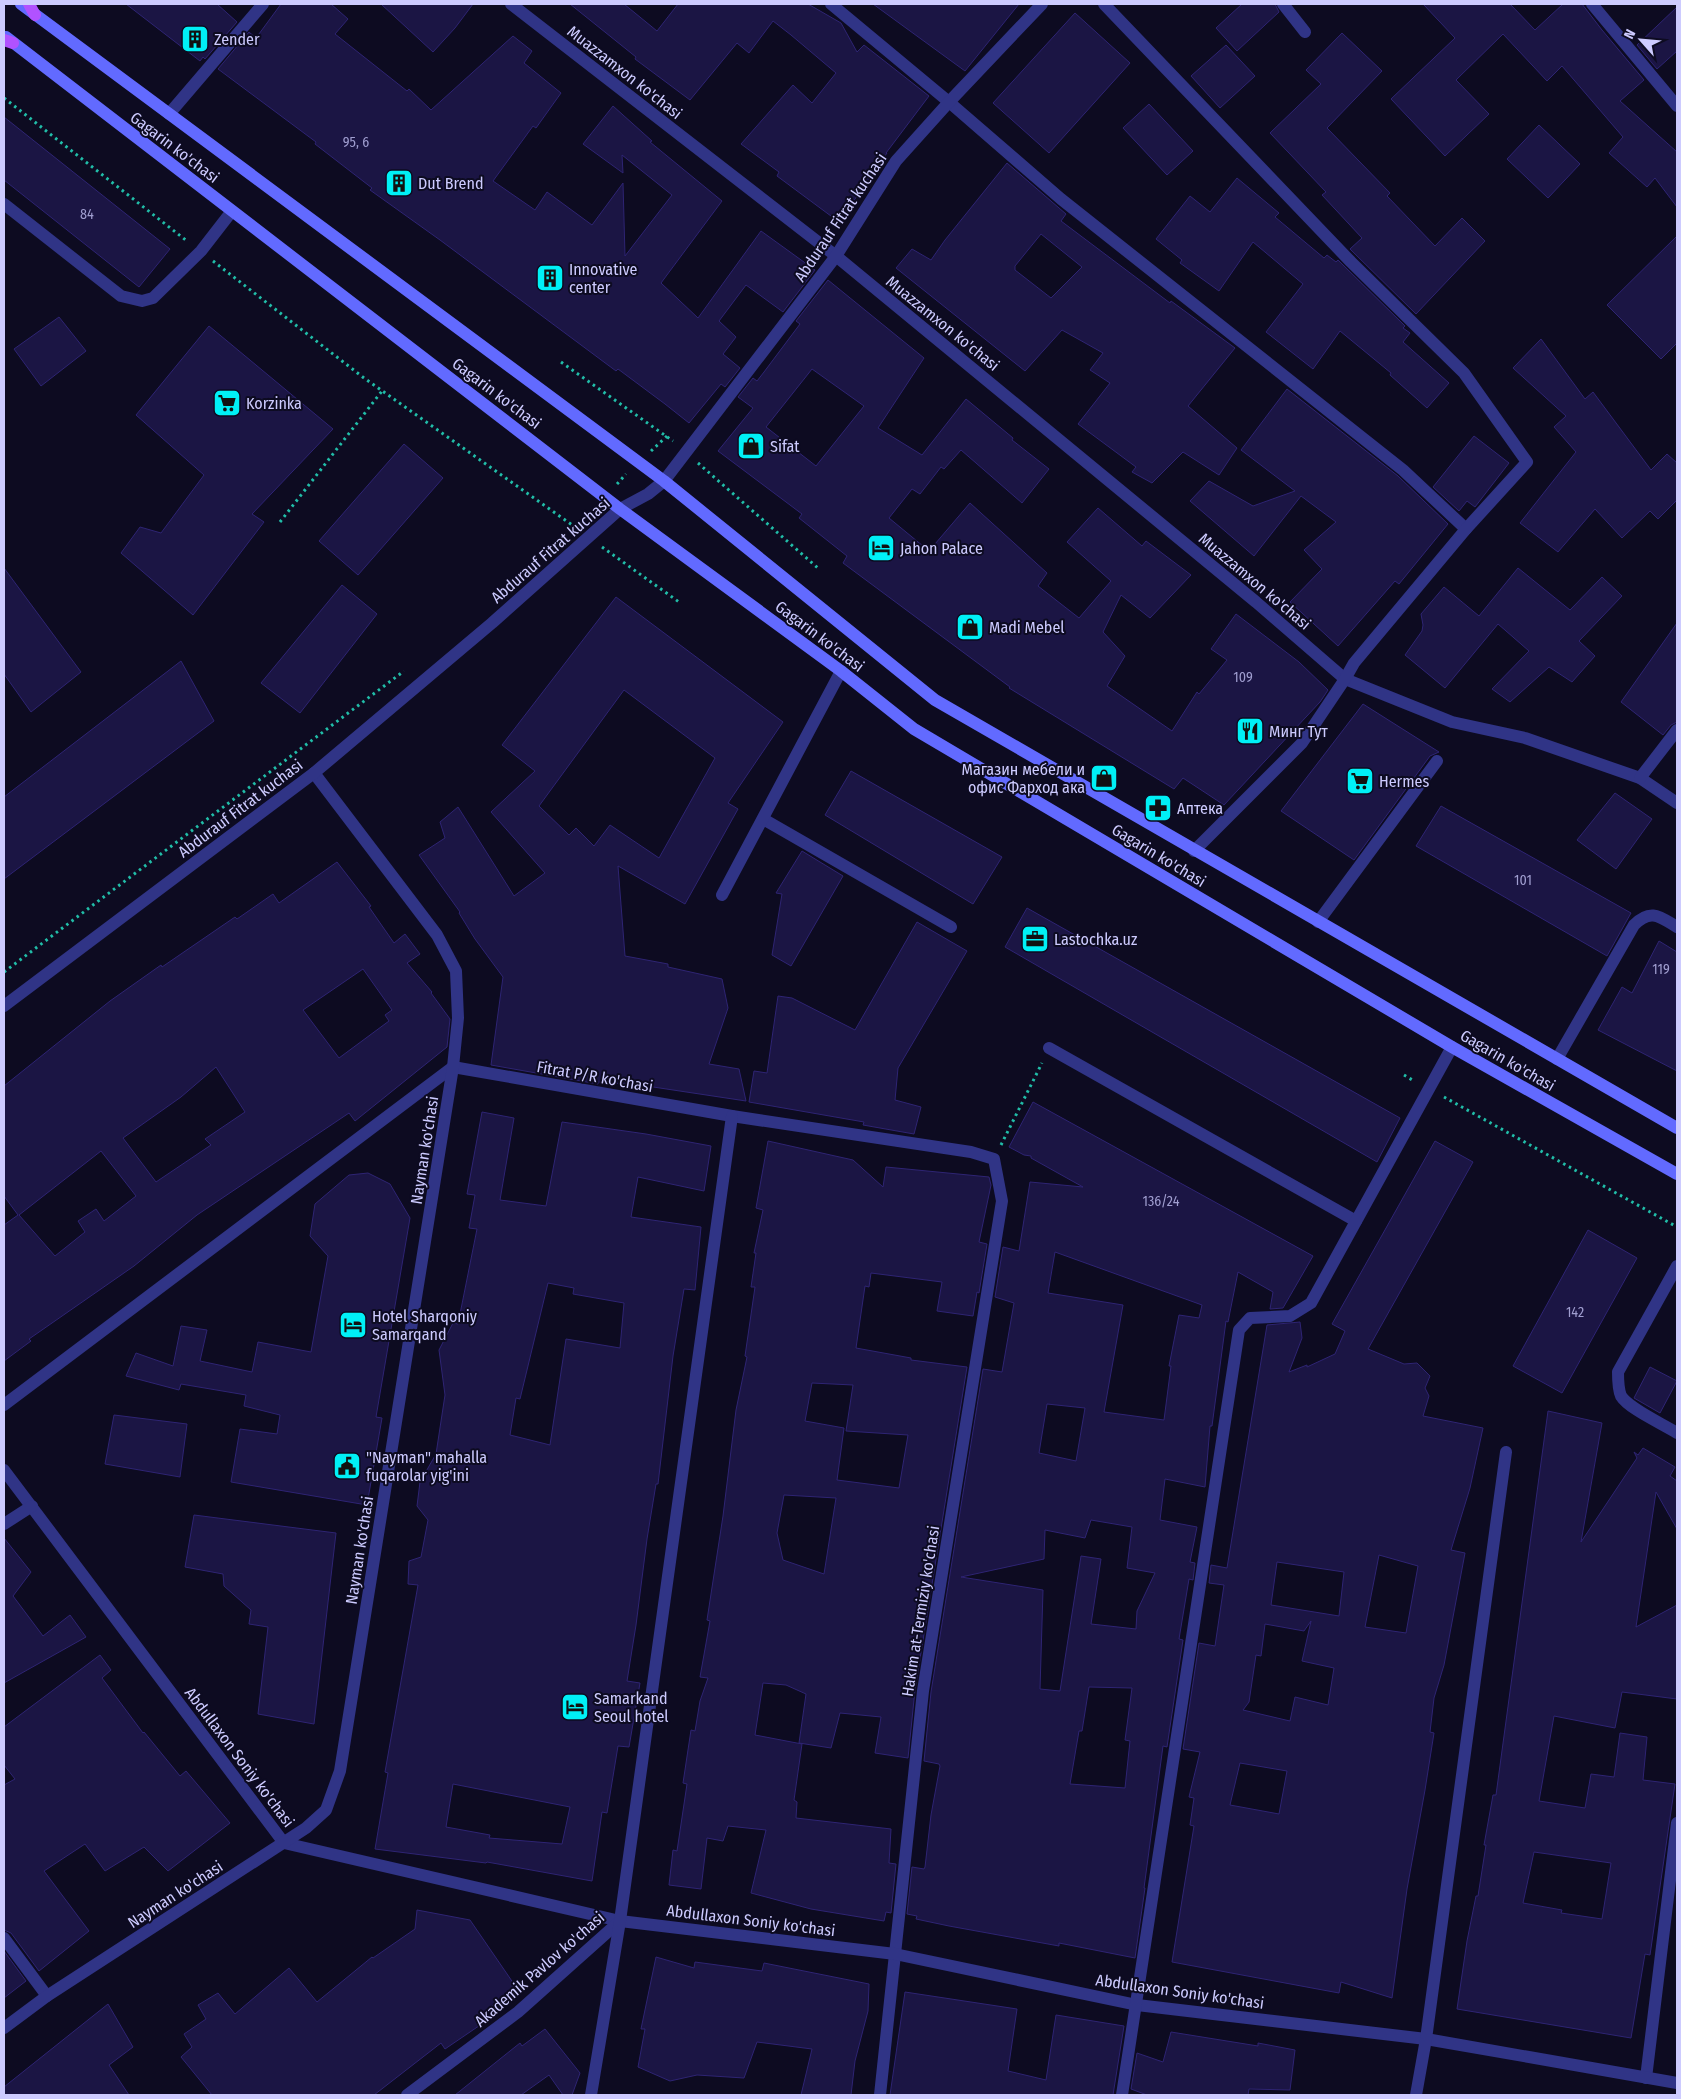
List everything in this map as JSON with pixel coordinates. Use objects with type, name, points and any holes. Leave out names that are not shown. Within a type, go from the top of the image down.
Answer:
[{"type":"main road","name":"Gagarin ko'chasi","points":[[20,4],[664,481],[935,700],[1677,1128]]},
{"type":"main road","points":[[28,4],[35,16]]},
{"type":"main road","name":"Gagarin ko'chasi","points":[[7,40],[620,509],[841,671],[914,729],[1452,1047],[1677,1174]]},
{"type":"street","points":[[169,114],[263,4]]},
{"type":"street","name":"Muazzamxon ko'chasi","points":[[511,4],[836,256],[1256,602],[1345,679],[1452,722],[1524,738],[1640,778],[1677,803]]},
{"type":"street","points":[[831,4],[949,102],[1061,199],[1403,470],[1466,529]]},
{"type":"street","name":"Abdurauf Fitrat kuchasi","points":[[4,1006],[314,773],[492,623],[620,509],[648,494],[664,481],[836,256],[896,161],[1042,4]]},
{"type":"street","points":[[1104,4],[1351,262],[1464,373],[1527,462],[1466,529],[1354,663],[1302,743],[1194,851]]},
{"type":"street","points":[[1284,4],[1305,32]]},
{"type":"street","points":[[1592,4],[1677,106]]},
{"type":"street","points":[[4,204],[121,296],[142,301],[153,298],[201,251],[232,211]]},
{"type":"street","points":[[722,895],[841,671]]},
{"type":"street","points":[[1640,778],[1677,730]]},
{"type":"street","points":[[1318,922],[1437,761]]},
{"type":"street","name":"Nayman ko'chasi","points":[[4,2028],[47,1996],[306,1828],[326,1810],[340,1771],[453,1067],[458,1018],[456,972],[437,935],[314,773]]},
{"type":"street","points":[[763,819],[951,927]]},
{"type":"street","points":[[1557,1059],[1634,925],[1640,919],[1649,915],[1657,915],[1677,927]]},
{"type":"street","points":[[1122,2095],[1239,1330],[1250,1318],[1290,1316],[1310,1303],[1452,1047]]},
{"type":"street","points":[[1049,1048],[1356,1220]]},
{"type":"street","points":[[4,1405],[453,1067]]},
{"type":"street","name":"Fitrat P/R ko'chasi","points":[[453,1067],[732,1116],[971,1152],[994,1159]]},
{"type":"street","points":[[591,2095],[620,1921],[732,1116]]},
{"type":"street","name":"Hakim at-Termiziy ko'chasi","points":[[880,2095],[923,1691],[1002,1201],[994,1159]]},
{"type":"street","points":[[1677,1266],[1618,1372],[1621,1395],[1628,1404],[1677,1433]]},
{"type":"street","points":[[1416,2095],[1426,2039],[1506,1452]]},
{"type":"street","name":"Abdullaxon Soniy ko'chasi","points":[[4,1470],[284,1843],[620,1921],[895,1954],[1137,2005],[1426,2039],[1677,2083]]},
{"type":"street","points":[[4,1524],[32,1506]]},
{"type":"street","points":[[1646,2078],[1677,1823]]},
{"type":"street","name":"Akademik Pavlov ko'chasi","points":[[408,2095],[518,2012],[620,1921]]},
{"type":"street","points":[[4,1938],[47,1996]]},
{"type":"path","points":[[4,98],[382,391],[679,602]]},
{"type":"path","points":[[280,522],[382,391]]},
{"type":"path","points":[[4,972],[406,669]]},
{"type":"path","points":[[994,1159],[1049,1048]]},
{"type":"path","points":[[1404,1075],[1677,1227]]},
{"type":"building","name":"Zender","points":[[126,4],[217,4],[237,22],[205,59],[203,57],[200,61]]},
{"type":"building","points":[[281,4],[331,4],[348,19],[335,34],[407,91],[409,89],[431,110],[513,36],[532,51],[524,63],[561,93],[536,128],[533,126],[493,181],[535,210],[547,192],[592,225],[623,183],[625,256],[672,195],[622,155],[623,173],[583,144],[613,106],[652,141],[650,142],[722,201],[661,283],[698,318],[761,231],[815,270],[783,312],[746,285],[719,321],[736,337],[723,354],[740,368],[725,387],[721,384],[689,423],[618,369],[616,371],[370,190],[372,188],[315,144],[316,142],[218,69],[249,32],[256,38]]},
{"type":"building","points":[[381,4],[473,4],[455,28],[433,52]]},
{"type":"building","points":[[570,4],[624,4],[657,31],[678,4],[808,4],[841,23],[857,52],[864,45],[929,96],[886,153],[839,222],[777,176],[779,172],[741,144],[793,85],[812,103],[836,73],[791,35],[773,21],[749,53],[737,43],[690,100],[635,59],[636,57]]},
{"type":"building","points":[[873,4],[1019,4],[965,71]]},
{"type":"building","points":[[1242,4],[1275,4],[1279,12],[1237,51],[1216,28]]},
{"type":"building","points":[[1423,4],[1510,4],[1535,30],[1563,4],[1582,4],[1644,80],[1620,101],[1677,152],[1677,207],[1655,178],[1647,187],[1609,153],[1623,137],[1562,66],[1547,81],[1503,34],[1456,80],[1489,114],[1445,156],[1391,99],[1455,38]]},
{"type":"building","points":[[1677,7],[1677,51],[1657,69],[1637,45]]},
{"type":"building","points":[[1075,13],[1130,63],[1049,153],[993,103]]},
{"type":"building","points":[[1342,33],[1382,71],[1327,128],[1390,193],[1387,196],[1435,246],[1462,218],[1485,241],[1416,314],[1350,249],[1362,238],[1322,195],[1326,192],[1270,133],[1321,84],[1306,70]]},
{"type":"building","points":[[1226,45],[1255,76],[1220,108],[1191,76]]},
{"type":"building","points":[[1149,104],[1193,151],[1167,175],[1123,128]]},
{"type":"building","points":[[4,117],[170,249],[139,287],[4,180]]},
{"type":"building","points":[[1539,125],[1580,164],[1548,198],[1507,159]]},
{"type":"building","points":[[1007,163],[1066,214],[1061,221],[1170,303],[1171,301],[1235,348],[1188,406],[1237,448],[1219,475],[1183,452],[1152,483],[1132,472],[1136,467],[1078,424],[1110,383],[1090,370],[1103,353],[1062,330],[1025,371],[896,268],[912,249],[931,260]],"holes":[[[1041,234],[1082,267],[1051,298],[1015,270],[1015,266]]]},
{"type":"building","points":[[1237,178],[1279,213],[1275,217],[1324,258],[1327,255],[1336,262],[1338,260],[1405,326],[1403,328],[1410,333],[1403,342],[1449,383],[1427,408],[1390,375],[1391,373],[1340,331],[1313,369],[1266,332],[1303,284],[1253,242],[1219,291],[1180,263],[1182,260],[1156,239],[1190,196],[1210,212]]},
{"type":"building","points":[[1677,236],[1677,343],[1661,359],[1607,305]]},
{"type":"building","points":[[828,280],[924,358],[878,428],[922,455],[966,399],[1013,438],[1012,440],[1049,469],[1022,503],[961,450],[944,469],[941,467],[920,494],[912,489],[889,518],[929,551],[970,503],[1047,573],[1038,586],[1079,618],[1111,581],[1067,542],[1098,508],[1142,546],[1146,541],[1191,575],[1150,618],[1121,595],[1103,632],[1125,656],[1107,686],[1172,731],[1197,692],[1199,694],[1227,660],[1211,649],[1236,614],[1299,662],[1328,690],[1320,702],[1224,805],[1183,778],[1174,789],[1009,688],[843,563],[847,556],[799,518],[802,514],[718,451],[753,408],[738,397],[753,378],[757,381],[764,372],[800,324],[796,321]],"holes":[[[812,369],[864,406],[816,466],[766,427]]]},
{"type":"building","points":[[59,317],[86,351],[41,386],[14,349]]},
{"type":"building","points":[[209,326],[333,429],[252,514],[264,522],[193,615],[121,553],[140,527],[161,533],[204,475],[136,415]]},
{"type":"building","points":[[1541,339],[1585,399],[1593,392],[1651,470],[1667,454],[1677,463],[1677,500],[1658,519],[1650,511],[1622,538],[1595,509],[1558,552],[1520,523],[1576,452],[1554,427],[1566,416],[1513,368]]},
{"type":"building","points":[[1287,389],[1398,476],[1448,524],[1399,584],[1395,581],[1338,646],[1290,602],[1322,569],[1304,550],[1336,522],[1301,496],[1254,556],[1190,501],[1209,481],[1253,506],[1295,491],[1241,450]]},
{"type":"building","points":[[1474,436],[1509,463],[1475,507],[1467,501],[1459,511],[1433,487]]},
{"type":"building","points":[[404,444],[443,478],[358,575],[319,541]]},
{"type":"building","points":[[4,568],[81,672],[31,712],[4,674]]},
{"type":"building","points":[[1518,568],[1570,610],[1602,577],[1622,596],[1579,641],[1595,656],[1572,682],[1549,667],[1510,702],[1492,689],[1529,651],[1498,624],[1445,688],[1405,655],[1422,631],[1421,614],[1444,587],[1479,616]]},
{"type":"building","points":[[342,585],[377,614],[300,713],[261,683]]},
{"type":"building","points":[[616,597],[783,722],[728,803],[738,809],[685,904],[618,866],[625,956],[668,964],[668,967],[722,979],[728,1008],[709,1064],[739,1069],[746,1101],[640,1085],[598,1082],[598,1084],[491,1065],[503,977],[475,939],[460,912],[419,855],[445,838],[440,822],[458,807],[514,896],[545,873],[491,812],[535,771],[502,745]],"holes":[[[624,690],[715,758],[659,858],[610,825],[594,846],[576,828],[569,835],[539,806]]]},
{"type":"building","points":[[1677,623],[1677,722],[1671,725],[1663,735],[1621,702]]},
{"type":"building","points":[[181,661],[214,721],[4,879],[4,797]]},
{"type":"building","name":"Hermes","points":[[1363,704],[1439,752],[1430,756],[1354,860],[1281,811]]},
{"type":"building","points":[[851,771],[1002,857],[973,904],[825,815]]},
{"type":"building","points":[[1615,793],[1652,819],[1616,869],[1577,840]]},
{"type":"building","points":[[1441,806],[1631,913],[1607,956],[1416,846]]},
{"type":"building","points":[[802,851],[843,876],[791,966],[772,955],[782,894],[776,893]]},
{"type":"building","points":[[337,862],[371,906],[369,907],[394,943],[405,934],[420,954],[407,963],[432,992],[450,1019],[447,1047],[355,1121],[349,1113],[197,1215],[134,1266],[29,1339],[31,1341],[4,1361],[4,1225],[18,1215],[4,1196],[4,1086],[110,1001],[161,965],[162,967],[235,917],[237,919],[273,894],[279,903]],"holes":[[[363,969],[392,1010],[385,1015],[389,1021],[339,1058],[303,1010]],[[216,1067],[245,1112],[205,1139],[211,1145],[156,1182],[123,1138],[181,1097]],[[101,1151],[136,1196],[104,1221],[96,1209],[78,1221],[85,1232],[55,1256],[19,1215]]]},
{"type":"building","points":[[1027,908],[1400,1118],[1377,1162],[1005,947]]},
{"type":"building","points":[[917,922],[967,951],[898,1068],[895,1100],[921,1107],[914,1134],[863,1125],[864,1122],[749,1102],[754,1071],[767,1073],[778,996],[792,998],[855,1030]]},
{"type":"building","points":[[1659,941],[1677,952],[1677,1071],[1598,1030],[1622,987],[1632,993]]},
{"type":"building","points":[[1033,1102],[1313,1256],[1283,1308],[1270,1309],[1273,1292],[1238,1272],[1228,1322],[1226,1321],[1212,1426],[1210,1426],[1205,1487],[1165,1479],[1160,1520],[1197,1527],[1190,1562],[1195,1563],[1193,1580],[1189,1579],[1179,1639],[1183,1640],[1167,1747],[1163,1746],[1135,1958],[1059,1943],[1059,1946],[949,1926],[916,1919],[917,1916],[907,1914],[912,1867],[924,1869],[925,1867],[931,1815],[940,1766],[939,1764],[924,1761],[931,1692],[983,1369],[1002,1372],[1014,1303],[995,1297],[1003,1247],[1019,1251],[1030,1182],[1083,1187],[1031,1158],[1031,1156],[1024,1155],[1009,1147]],"holes":[[[1055,1252],[1202,1305],[1199,1318],[1179,1315],[1169,1366],[1171,1366],[1164,1420],[1104,1412],[1123,1305],[1048,1293]],[[1047,1404],[1085,1408],[1076,1461],[1039,1453]],[[1091,1520],[1132,1527],[1127,1568],[1155,1573],[1137,1611],[1136,1629],[1091,1624],[1101,1559],[1081,1556],[1060,1691],[1040,1689],[1043,1590],[961,1577],[1044,1559],[1045,1530],[1085,1538]],[[1089,1687],[1132,1688],[1125,1740],[1130,1741],[1125,1788],[1070,1784],[1079,1731],[1082,1731]]]},
{"type":"building","points":[[482,1112],[514,1118],[500,1200],[546,1206],[562,1122],[646,1134],[711,1146],[704,1191],[638,1177],[631,1217],[701,1227],[695,1290],[684,1289],[673,1356],[658,1484],[656,1484],[647,1539],[627,1681],[640,1683],[629,1747],[618,1746],[607,1813],[602,1812],[592,1881],[487,1862],[375,1849],[388,1773],[385,1772],[418,1585],[408,1584],[409,1561],[421,1557],[428,1520],[417,1506],[420,1482],[436,1454],[445,1395],[439,1350],[453,1323],[458,1324],[477,1229],[469,1228],[475,1195],[467,1194]],"holes":[[[548,1283],[574,1288],[573,1294],[624,1303],[620,1348],[566,1339],[550,1445],[510,1435],[516,1398],[520,1399]],[[453,1784],[570,1807],[562,1844],[489,1838],[490,1835],[446,1827]]]},
{"type":"building","points":[[768,1141],[853,1160],[883,1187],[886,1167],[989,1177],[991,1185],[979,1242],[987,1244],[973,1316],[937,1311],[942,1282],[871,1273],[869,1287],[865,1286],[856,1348],[911,1358],[911,1360],[967,1367],[915,1690],[908,1758],[875,1753],[881,1717],[840,1713],[831,1748],[799,1743],[806,1694],[786,1685],[763,1683],[755,1735],[802,1744],[794,1800],[797,1802],[796,1818],[891,1829],[889,1863],[896,1864],[891,1913],[886,1912],[884,1921],[811,1909],[751,1893],[766,1830],[728,1826],[723,1841],[707,1838],[701,1889],[669,1885],[673,1850],[677,1851],[687,1784],[683,1783],[691,1730],[695,1731],[700,1701],[708,1678],[700,1677],[710,1621],[707,1620],[723,1516],[736,1410],[747,1357],[745,1356],[755,1287],[751,1287],[756,1253],[754,1253],[763,1210],[756,1208]],"holes":[[[812,1383],[853,1385],[846,1431],[908,1435],[899,1488],[837,1480],[844,1428],[805,1421]],[[784,1495],[836,1498],[824,1574],[783,1560],[777,1533]]]},
{"type":"building","points":[[1435,1141],[1473,1162],[1368,1349],[1404,1364],[1417,1363],[1430,1376],[1425,1388],[1429,1396],[1423,1416],[1483,1428],[1470,1488],[1451,1550],[1465,1553],[1444,1665],[1434,1698],[1430,1732],[1434,1733],[1407,1889],[1392,1998],[1341,1982],[1339,1993],[1172,1962],[1194,1826],[1190,1825],[1194,1798],[1189,1797],[1200,1752],[1183,1749],[1199,1643],[1215,1646],[1224,1585],[1209,1583],[1211,1565],[1227,1568],[1267,1325],[1300,1322],[1302,1338],[1289,1372],[1307,1365],[1307,1367],[1335,1354],[1345,1331],[1332,1324]],"holes":[[[1379,1555],[1418,1566],[1406,1633],[1365,1627]],[[1277,1562],[1344,1572],[1339,1616],[1271,1605]],[[1311,1621],[1302,1661],[1334,1668],[1328,1705],[1295,1697],[1290,1721],[1243,1710],[1249,1702],[1256,1655],[1261,1656],[1265,1624],[1304,1631]],[[1240,1763],[1287,1771],[1279,1814],[1230,1805]]]},
{"type":"building","points":[[368,1173],[390,1184],[410,1218],[376,1417],[382,1418],[367,1505],[231,1482],[240,1429],[277,1434],[280,1415],[244,1406],[246,1395],[181,1384],[179,1390],[126,1376],[136,1353],[173,1366],[181,1326],[207,1330],[200,1361],[252,1372],[258,1342],[311,1352],[328,1256],[310,1236],[315,1204],[349,1175]]},
{"type":"building","points":[[1588,1230],[1637,1258],[1562,1393],[1513,1366]]},
{"type":"building","points":[[1650,1367],[1677,1381],[1660,1413],[1634,1398]]},
{"type":"building","points":[[1548,1411],[1602,1423],[1581,1542],[1637,1458],[1634,1452],[1638,1455],[1643,1448],[1675,1467],[1670,1476],[1677,1481],[1677,1529],[1656,1492],[1636,1627],[1677,1605],[1677,1699],[1622,1692],[1615,1728],[1554,1716],[1539,1801],[1585,1808],[1591,1774],[1614,1777],[1620,1733],[1647,1737],[1643,1780],[1675,1784],[1650,1955],[1645,1954],[1631,2038],[1457,2009],[1467,1941],[1476,1896],[1478,1896],[1486,1845],[1484,1845],[1493,1795],[1496,1795]],"holes":[[[1534,1852],[1611,1863],[1602,1919],[1561,1913],[1562,1910],[1523,1903]]]},
{"type":"building","points":[[114,1415],[187,1424],[180,1477],[105,1464]]},
{"type":"building","points":[[194,1515],[336,1533],[314,1724],[258,1714],[268,1627],[249,1624],[251,1610],[224,1586],[223,1574],[185,1567]]},
{"type":"building","points":[[4,1538],[31,1572],[13,1596],[43,1636],[70,1615],[86,1637],[4,1683]]},
{"type":"building","points":[[100,1655],[111,1670],[102,1678],[143,1733],[180,1776],[186,1771],[230,1823],[168,1871],[144,1847],[105,1871],[85,1844],[44,1871],[89,1931],[39,1971],[11,1933],[4,1930],[4,1785],[15,1779],[4,1765],[4,1727]]},
{"type":"building","points":[[417,1910],[470,1920],[516,1987],[487,2010],[492,2017],[445,2049],[441,2043],[374,2095],[212,2095],[181,2057],[192,2047],[184,2034],[206,2019],[198,2005],[218,1993],[235,2014],[289,1968],[317,2002],[372,1957],[415,1929]]},
{"type":"building","points":[[4,1951],[26,1981],[4,1998]]},
{"type":"building","points":[[656,1957],[694,1968],[695,1962],[762,1971],[764,1963],[869,1984],[868,2011],[855,2061],[851,2095],[801,2095],[812,2049],[757,2042],[744,2078],[697,2075],[670,2081],[638,2067],[645,2029],[641,2029]]},
{"type":"building","points":[[905,1992],[1017,2009],[1008,2071],[1046,2080],[1056,2015],[1124,2026],[1113,2095],[890,2095]]},
{"type":"building","points":[[108,2004],[133,2047],[109,2065],[129,2095],[4,2095],[4,2087]]},
{"type":"building","points":[[545,2029],[580,2073],[572,2095],[563,2095],[549,2075],[521,2095],[455,2095],[520,2043],[522,2046]]},
{"type":"building","points":[[1171,2032],[1258,2046],[1258,2043],[1295,2050],[1290,2090],[1249,2089],[1248,2095],[1147,2095],[1131,2089],[1137,2053],[1163,2062]]},
{"type":"place","name":"Zender","points":[[195,39]]},
{"type":"place","name":"Dut Brend","points":[[399,183]]},
{"type":"place","name":"Innovative center","points":[[550,278]]},
{"type":"place","name":"Korzinka","points":[[227,403]]},
{"type":"place","name":"Sifat","points":[[751,446]]},
{"type":"place","name":"Jahon Palace","points":[[881,548]]},
{"type":"place","name":"Madi Mebel","points":[[970,627]]},
{"type":"place","name":"Минг Тут","points":[[1250,731]]},
{"type":"place","name":"Магазин мебели и офис Фарход ака","points":[[1104,778]]},
{"type":"place","name":"Hermes","points":[[1360,781]]},
{"type":"place","name":"Аптека","points":[[1158,808]]},
{"type":"place","name":"Lastochka.uz","points":[[1035,939]]},
{"type":"place","name":"Hotel Sharqoniy Samarqand","points":[[353,1325]]},
{"type":"place","name":"\"Nayman\" mahalla fuqarolar yig'ini","points":[[347,1466]]},
{"type":"place","name":"Samarkand Seoul hotel","points":[[575,1707]]}]
